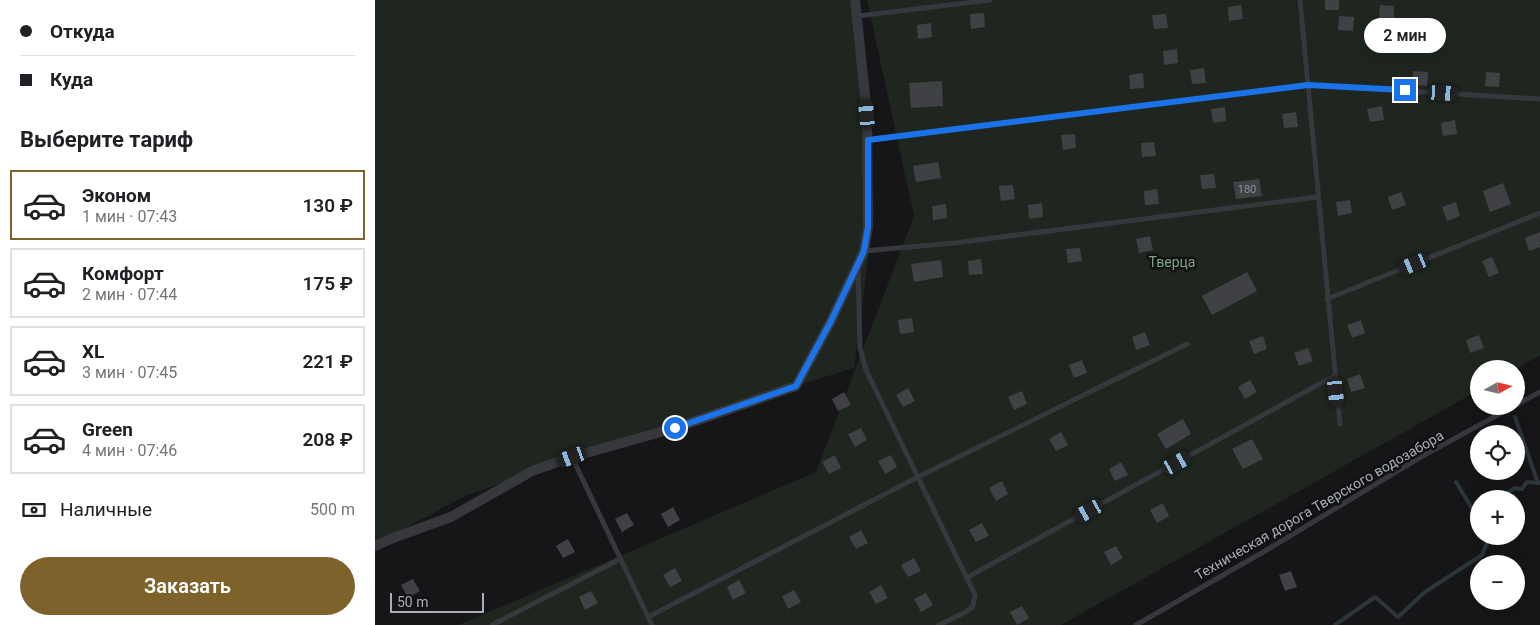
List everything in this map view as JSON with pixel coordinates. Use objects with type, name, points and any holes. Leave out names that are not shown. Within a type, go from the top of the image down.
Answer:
[{"type":"street","points":[[375,546],[451,517],[532,471],[572,457],[675,428],[796,386],[831,321],[864,251],[868,227],[868,140],[858,16],[855,0]]},
{"type":"lane","points":[[858,16],[990,0]]},
{"type":"lane","points":[[1300,0],[1317,197],[1340,424]]},
{"type":"lane","points":[[868,140],[1308,85],[1540,98]]},
{"type":"lane","points":[[864,251],[963,242],[1317,197]]},
{"type":"lane","points":[[1327,299],[1540,213]]},
{"type":"lane","points":[[858,264],[860,348],[866,370],[975,596],[973,606],[966,612],[939,625]]},
{"type":"lane","points":[[648,617],[917,477],[1187,344]]},
{"type":"lane","points":[[966,578],[1334,376]]},
{"type":"lane","name":"Техническая дорога Тверского водозабора","points":[[1525,400],[1540,392]]},
{"type":"lane","name":"Техническая дорога Тверского водозабора","points":[[1136,625],[1265,551],[1419,458],[1498,415]]},
{"type":"lane","points":[[572,457],[652,625]]},
{"type":"lane","points":[[492,625],[620,559]]},
{"type":"green space","points":[[375,0],[851,0],[874,214],[854,368],[642,433],[465,496],[375,544]]},
{"type":"green space","name":"Тверца","points":[[867,0],[1540,0],[1540,355],[1525,364],[1525,360],[1470,360],[1470,395],[1061,625],[458,625],[816,472],[914,216]]},
{"type":"building","points":[[1325,0],[1339,0],[1339,10],[1325,10]]},
{"type":"building","points":[[1241,5],[1243,19],[1229,21],[1228,7]]},
{"type":"building","points":[[1380,5],[1394,6],[1394,20],[1379,19]]},
{"type":"building","points":[[984,13],[985,27],[971,29],[970,14]]},
{"type":"building","points":[[1166,14],[1168,28],[1154,29],[1152,15]]},
{"type":"building","points":[[1339,16],[1354,17],[1353,31],[1338,30]]},
{"type":"building","points":[[931,23],[932,37],[918,39],[917,25]]},
{"type":"building","points":[[1177,49],[1178,63],[1164,65],[1163,51]]},
{"type":"building","points":[[1204,68],[1206,83],[1192,84],[1190,70]]},
{"type":"building","points":[[1413,71],[1428,72],[1427,86],[1413,85]]},
{"type":"building","points":[[1486,72],[1500,73],[1499,87],[1485,86]]},
{"type":"building","points":[[1143,73],[1144,88],[1130,89],[1129,75]]},
{"type":"building","points":[[942,81],[943,106],[911,108],[909,83]]},
{"type":"building","points":[[1382,106],[1384,120],[1370,122],[1367,109]]},
{"type":"building","points":[[1225,107],[1226,121],[1213,123],[1211,109]]},
{"type":"building","points":[[1296,112],[1298,127],[1284,128],[1282,114]]},
{"type":"building","points":[[1455,120],[1457,134],[1443,136],[1441,123]]},
{"type":"building","points":[[1075,134],[1076,148],[1063,150],[1061,135]]},
{"type":"building","points":[[1154,142],[1156,156],[1142,157],[1141,143]]},
{"type":"building","points":[[938,162],[941,178],[916,182],[913,166]]},
{"type":"building","points":[[1214,174],[1216,188],[1202,189],[1200,175]]},
{"type":"building","points":[[1259,179],[1262,196],[1236,199],[1233,182]]},
{"type":"building","points":[[1503,183],[1511,204],[1490,212],[1483,191]]},
{"type":"building","points":[[1013,185],[1015,199],[1001,201],[999,186]]},
{"type":"building","points":[[1157,189],[1159,204],[1145,205],[1144,191]]},
{"type":"building","points":[[1401,192],[1406,205],[1392,210],[1388,197]]},
{"type":"building","points":[[1350,200],[1352,213],[1338,216],[1336,202]]},
{"type":"building","points":[[1456,202],[1460,216],[1447,221],[1442,207]]},
{"type":"building","points":[[1042,203],[1043,217],[1029,219],[1028,205]]},
{"type":"building","points":[[946,204],[947,218],[933,220],[932,206]]},
{"type":"building","points":[[1540,232],[1540,247],[1529,251],[1525,238]]},
{"type":"building","points":[[1150,236],[1153,250],[1139,253],[1136,239]]},
{"type":"building","points":[[1080,248],[1082,261],[1068,263],[1066,249]]},
{"type":"building","points":[[1492,257],[1499,273],[1489,277],[1482,261]]},
{"type":"building","points":[[981,259],[983,274],[969,275],[968,261]]},
{"type":"building","points":[[941,260],[943,277],[914,282],[911,264]]},
{"type":"building","points":[[1247,272],[1257,291],[1212,315],[1202,296]]},
{"type":"building","points":[[912,318],[914,332],[900,334],[898,320]]},
{"type":"building","points":[[1361,320],[1365,333],[1352,338],[1347,325]]},
{"type":"building","points":[[1145,332],[1150,345],[1136,350],[1132,337]]},
{"type":"building","points":[[1479,335],[1484,348],[1470,353],[1466,340]]},
{"type":"building","points":[[1263,336],[1267,349],[1254,354],[1249,341]]},
{"type":"building","points":[[1308,348],[1313,361],[1299,366],[1294,353]]},
{"type":"building","points":[[1082,360],[1087,373],[1074,378],[1069,365]]},
{"type":"building","points":[[1360,374],[1365,388],[1351,392],[1347,379]]},
{"type":"building","points":[[1250,380],[1257,392],[1245,399],[1238,387]]},
{"type":"building","points":[[908,388],[915,401],[903,407],[896,395]]},
{"type":"building","points":[[1022,391],[1027,404],[1014,410],[1008,397]]},
{"type":"building","points":[[844,392],[851,405],[838,411],[832,399]]},
{"type":"building","points":[[1183,419],[1191,434],[1166,449],[1157,434]]},
{"type":"building","points":[[861,428],[867,440],[855,447],[848,434]]},
{"type":"building","points":[[1061,432],[1068,445],[1056,451],[1049,439]]},
{"type":"building","points":[[1252,439],[1263,459],[1243,469],[1232,449]]},
{"type":"building","points":[[835,455],[841,468],[829,474],[822,462]]},
{"type":"building","points":[[891,455],[897,467],[885,474],[878,461]]},
{"type":"building","points":[[1121,462],[1128,475],[1115,481],[1109,469]]},
{"type":"building","points":[[1002,481],[1008,494],[996,501],[989,488]]},
{"type":"building","points":[[1163,503],[1169,516],[1157,523],[1150,510]]},
{"type":"building","points":[[673,507],[680,520],[668,527],[661,514]]},
{"type":"building","points":[[627,513],[634,525],[622,532],[615,519]]},
{"type":"building","points":[[982,523],[989,536],[976,542],[969,530]]},
{"type":"building","points":[[861,530],[868,543],[856,549],[849,537]]},
{"type":"building","points":[[568,539],[575,552],[563,558],[556,546]]},
{"type":"building","points":[[1116,546],[1123,558],[1111,565],[1104,552]]},
{"type":"building","points":[[914,558],[921,571],[908,577],[901,565]]},
{"type":"building","points":[[675,568],[682,581],[670,587],[663,575]]},
{"type":"building","points":[[1291,571],[1297,587],[1285,591],[1279,575]]},
{"type":"building","points":[[413,579],[420,591],[408,598],[401,585]]},
{"type":"building","points":[[739,580],[746,593],[733,600],[727,587]]},
{"type":"building","points":[[881,585],[888,598],[876,604],[869,592]]},
{"type":"building","points":[[794,590],[801,602],[788,609],[782,596]]},
{"type":"building","points":[[591,591],[598,603],[585,610],[579,597]]},
{"type":"building","points":[[926,593],[933,605],[921,612],[914,599]]},
{"type":"building","points":[[1022,606],[1029,618],[1017,625],[1010,612]]},
{"type":"waterway","points":[[1515,417],[1538,483]]},
{"type":"waterway","points":[[1456,482],[1470,505]]},
{"type":"waterway","points":[[1512,490],[1515,488],[1522,489],[1527,482],[1540,483]]},
{"type":"waterway","points":[[1335,625],[1375,597],[1398,617],[1425,592],[1482,555],[1486,545]]},
{"type":"route","points":[[675,428],[796,386],[831,321],[864,251],[868,227],[868,140],[1308,85],[1405,90]]}]
